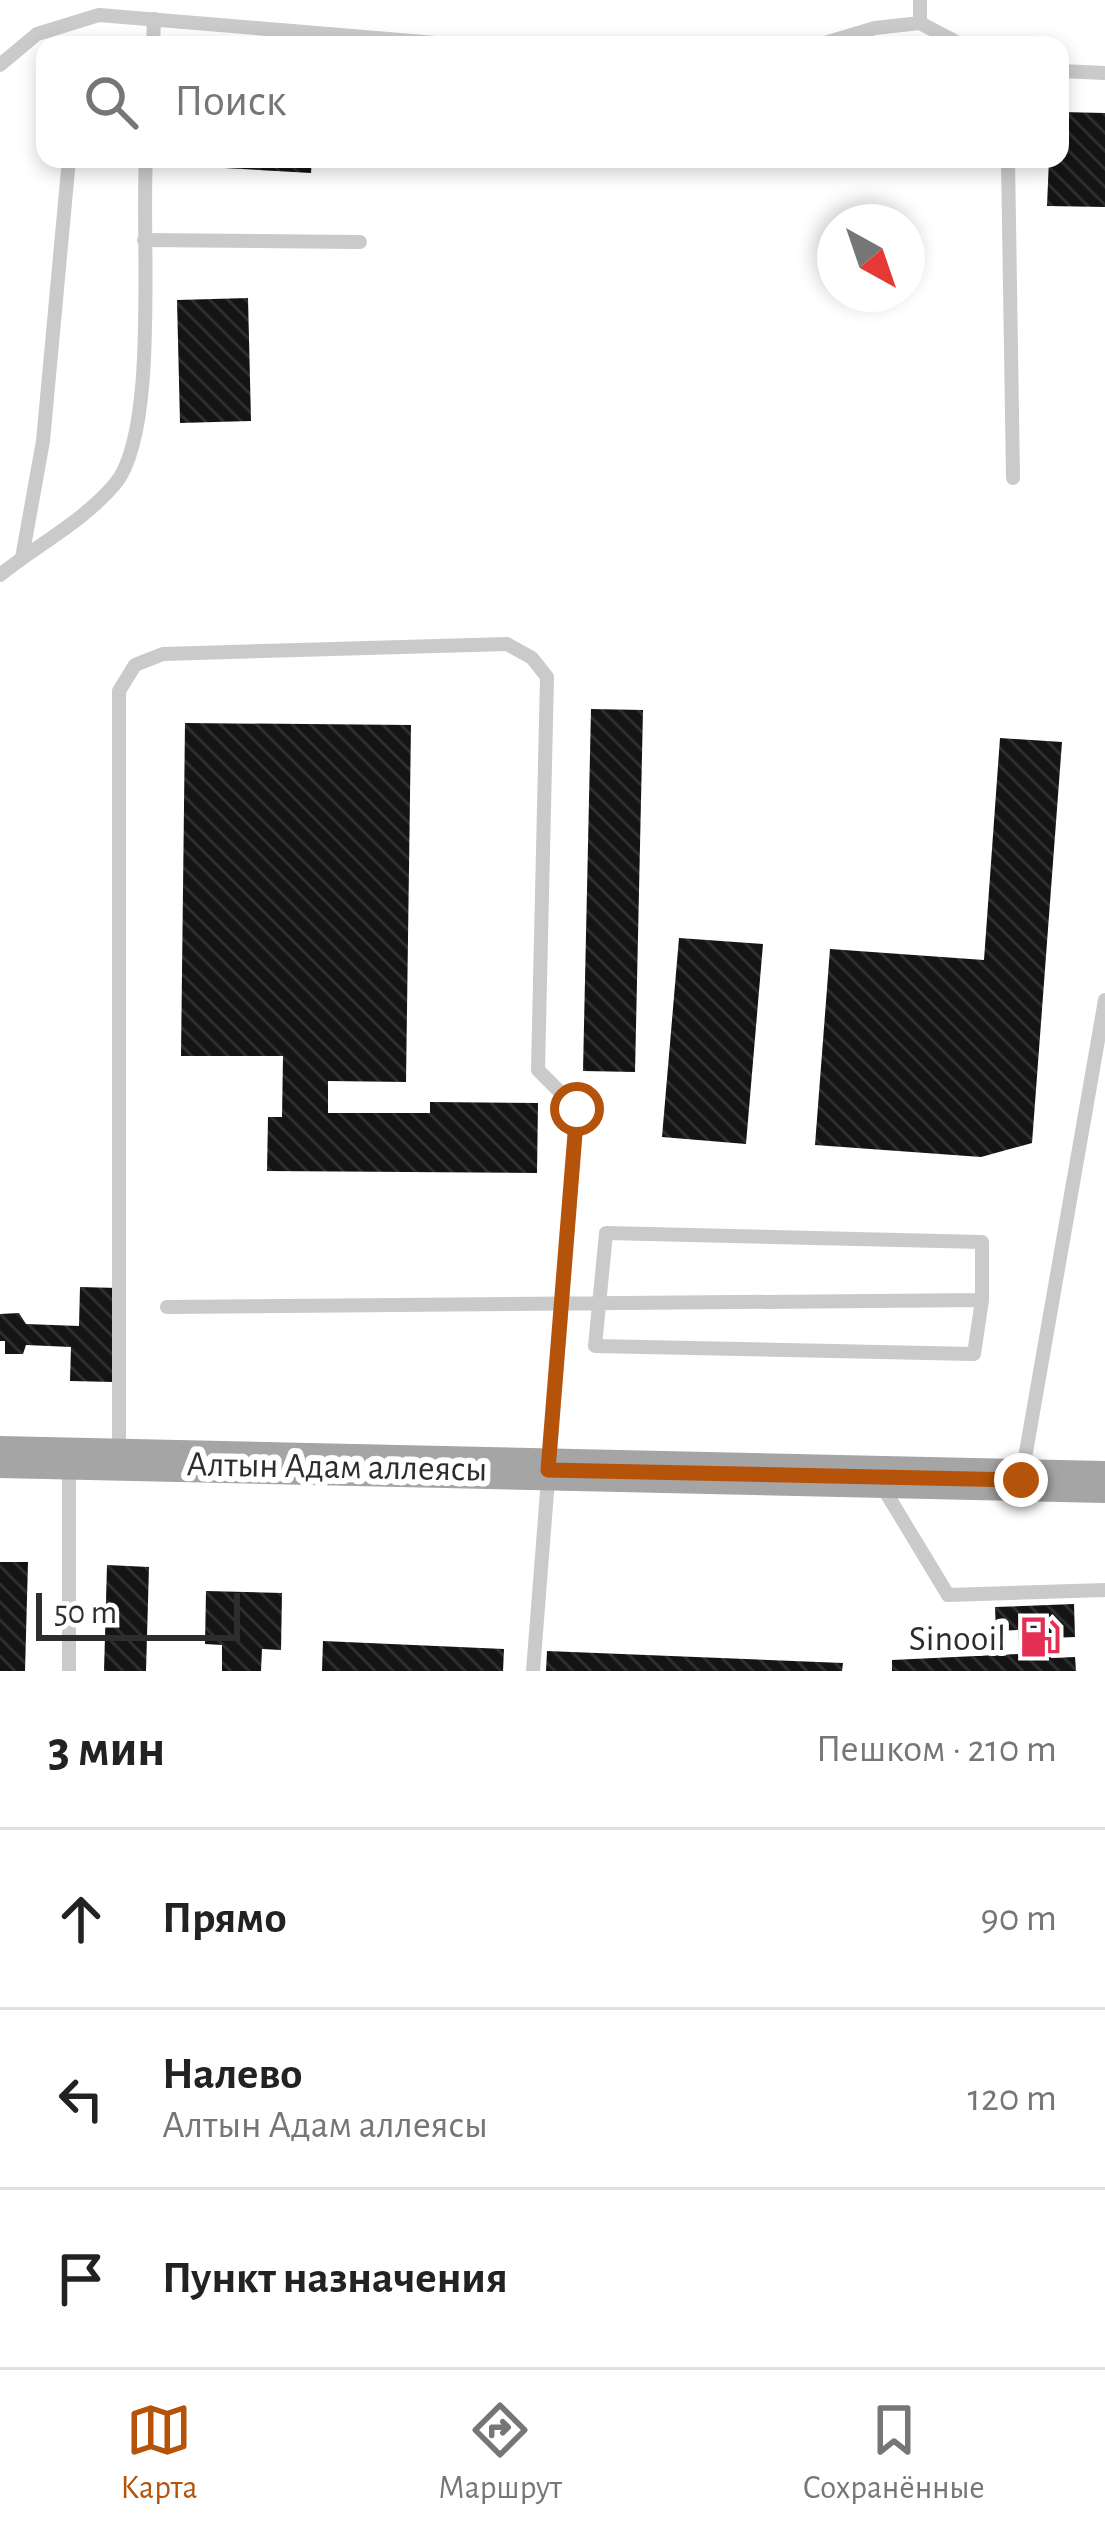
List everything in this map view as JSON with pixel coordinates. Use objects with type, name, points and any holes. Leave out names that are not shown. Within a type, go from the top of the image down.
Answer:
[{"type":"main road","name":"Алтын Адам аллеясы","points":[[0,1457],[1105,1482]]},
{"type":"lane","points":[[920,0],[920,23]]},
{"type":"lane","points":[[0,65],[37,34],[99,15],[354,36]]},
{"type":"lane","points":[[153,36],[154,19]]},
{"type":"lane","points":[[848,36],[920,23],[945,36]]},
{"type":"lane","points":[[1069,71],[1105,73]]},
{"type":"lane","points":[[22,558],[44,441],[68,168]]},
{"type":"lane","points":[[0,575],[118,482],[141,418],[144,168]]},
{"type":"lane","points":[[1008,168],[1013,478]]},
{"type":"lane","points":[[144,240],[360,242]]},
{"type":"lane","points":[[119,1460],[119,691],[135,665],[163,654],[507,644],[532,658],[547,677],[538,1070],[577,1109],[532,1671]]},
{"type":"lane","points":[[1021,1480],[1098,1072],[1105,1000]]},
{"type":"lane","points":[[606,1233],[982,1242],[982,1300],[974,1354],[595,1346],[606,1233]]},
{"type":"lane","points":[[167,1306],[982,1300]]},
{"type":"lane","points":[[69,1459],[69,1671]]},
{"type":"lane","points":[[876,1477],[948,1595],[1105,1590]]},
{"type":"building","points":[[1069,112],[1105,113],[1105,207],[1047,206],[1049,168],[1069,168]]},
{"type":"building","points":[[224,168],[311,168],[311,173]]},
{"type":"building","points":[[248,298],[251,421],[180,423],[177,300]]},
{"type":"building","points":[[591,709],[643,710],[635,1072],[583,1071]]},
{"type":"building","points":[[185,723],[411,725],[406,1082],[328,1081],[328,1113],[430,1113],[430,1102],[538,1103],[537,1173],[267,1171],[268,1117],[282,1117],[283,1056],[181,1056]]},
{"type":"building","points":[[1000,738],[1062,742],[1032,1143],[981,1157],[815,1145],[830,949],[984,960]]},
{"type":"building","points":[[679,938],[763,944],[746,1144],[662,1137]]},
{"type":"building","points":[[80,1287],[118,1288],[113,1382],[70,1381],[71,1347],[26,1345],[23,1354],[5,1354],[0,1314],[19,1313],[26,1324],[79,1326]]},
{"type":"building","points":[[0,1562],[28,1562],[25,1671],[0,1671]]},
{"type":"building","points":[[107,1565],[149,1567],[146,1671],[104,1671]]},
{"type":"building","points":[[206,1591],[282,1593],[281,1650],[262,1649],[261,1671],[222,1671],[222,1645],[205,1644]]},
{"type":"building","name":"Sinooil","points":[[1074,1604],[1075,1637],[1050,1638],[1051,1658],[1075,1657],[1076,1671],[892,1671],[892,1660],[1019,1654],[1018,1630],[996,1631],[995,1607]]},
{"type":"building","points":[[323,1641],[504,1649],[503,1671],[322,1671]]},
{"type":"building","points":[[547,1651],[843,1663],[842,1671],[546,1671]]},
{"type":"place","name":"Sinooil","points":[[1040,1637]]},
{"type":"route","points":[[577,1109],[548,1470],[1021,1480]]}]
